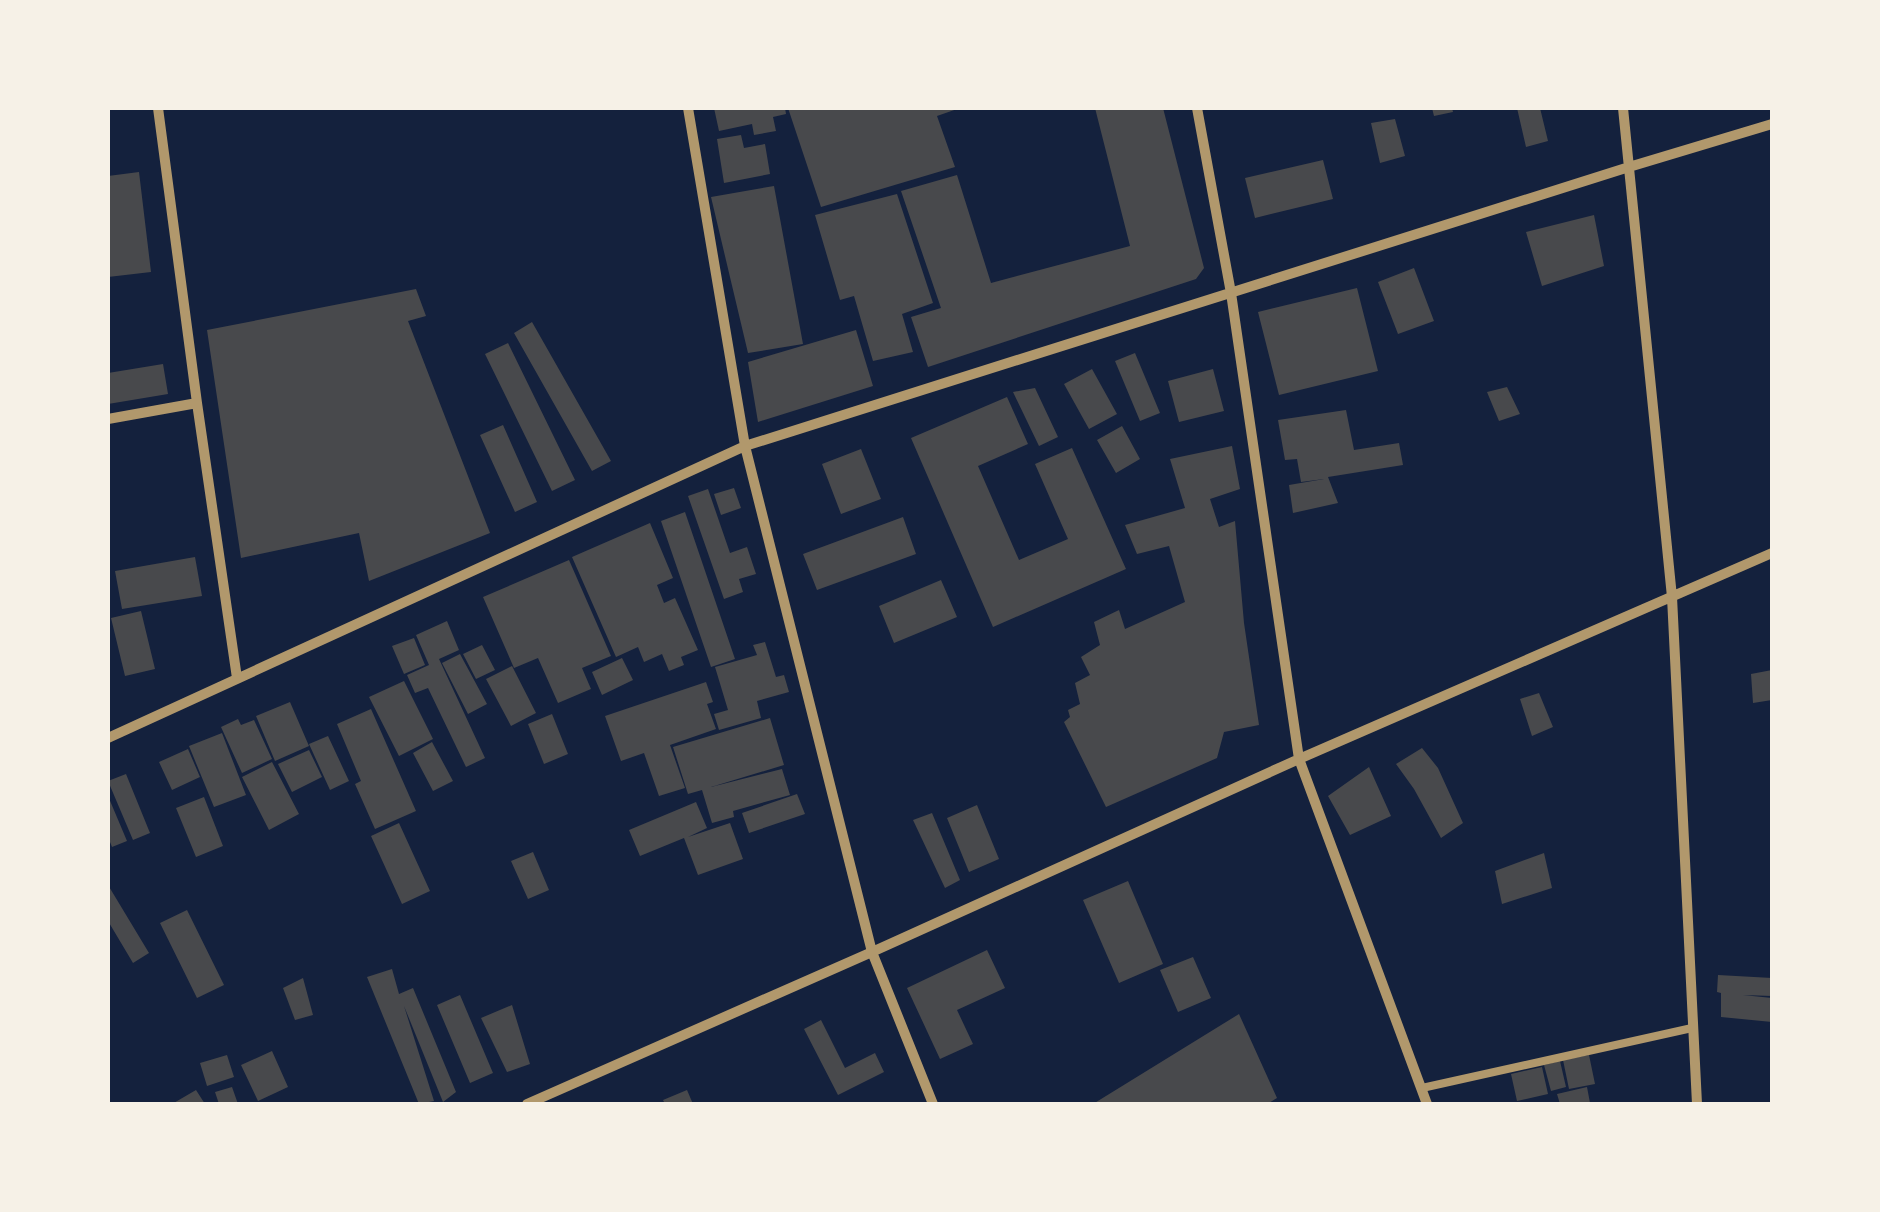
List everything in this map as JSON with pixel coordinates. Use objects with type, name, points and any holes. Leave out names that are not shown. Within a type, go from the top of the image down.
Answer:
[{"type":"street","points":[[158,108],[237,678]]},
{"type":"street","points":[[688,108],[744,446],[872,952],[933,1104]]},
{"type":"street","points":[[1197,108],[1231,293],[1299,759],[1428,1104]]},
{"type":"street","points":[[1623,108],[1672,597],[1698,1104]]},
{"type":"street","points":[[108,738],[744,446],[1772,124]]},
{"type":"street","points":[[108,420],[197,403]]},
{"type":"street","points":[[527,1104],[1299,759],[1772,553]]},
{"type":"lane","points":[[1422,1088],[1692,1028]]},
{"type":"building","points":[[714,108],[785,108],[786,114],[773,117],[776,131],[754,135],[752,124],[719,131]]},
{"type":"building","points":[[788,108],[960,108],[937,116],[955,167],[821,207]]},
{"type":"building","points":[[1095,108],[1163,108],[1204,268],[1196,279],[928,367],[911,317],[941,308],[901,191],[957,175],[991,283],[1130,246]]},
{"type":"building","points":[[1432,108],[1452,108],[1453,112],[1434,116]]},
{"type":"building","points":[[1517,108],[1540,108],[1548,141],[1526,147]]},
{"type":"building","points":[[1395,119],[1405,156],[1380,163],[1371,123]]},
{"type":"building","points":[[741,135],[744,148],[765,144],[770,174],[724,183],[717,139]]},
{"type":"building","points":[[1323,160],[1333,199],[1255,218],[1245,178]]},
{"type":"building","points":[[139,172],[151,272],[108,277],[108,176]]},
{"type":"building","points":[[774,186],[803,344],[748,353],[711,197]]},
{"type":"building","points":[[897,194],[933,303],[902,314],[913,352],[873,361],[854,296],[840,300],[815,215]]},
{"type":"building","points":[[1594,215],[1604,266],[1542,286],[1526,232]]},
{"type":"building","points":[[1414,268],[1434,321],[1398,334],[1378,282]]},
{"type":"building","points":[[1357,288],[1378,371],[1279,395],[1258,312]]},
{"type":"building","points":[[416,289],[426,316],[408,321],[490,533],[369,581],[359,533],[241,558],[207,330]]},
{"type":"building","points":[[532,322],[611,461],[592,471],[514,333]]},
{"type":"building","points":[[856,330],[873,386],[758,422],[748,362]]},
{"type":"building","points":[[508,343],[575,480],[552,491],[485,354]]},
{"type":"building","points":[[1135,353],[1160,413],[1140,421],[1115,361]]},
{"type":"building","points":[[163,364],[168,394],[108,404],[108,373]]},
{"type":"building","points":[[1092,369],[1117,414],[1089,429],[1064,384]]},
{"type":"building","points":[[1213,369],[1224,411],[1179,422],[1168,381]]},
{"type":"building","points":[[1507,387],[1520,414],[1499,421],[1487,392]]},
{"type":"building","points":[[1035,388],[1058,437],[1039,446],[1013,392]]},
{"type":"building","points":[[1007,397],[1028,444],[978,466],[1019,560],[1068,539],[1035,464],[1072,448],[1126,569],[993,627],[911,438]]},
{"type":"building","points":[[1346,410],[1354,450],[1399,443],[1403,465],[1328,477],[1338,503],[1293,513],[1289,485],[1324,479],[1301,482],[1297,459],[1285,460],[1278,420]]},
{"type":"building","points":[[503,425],[537,502],[515,512],[480,435]]},
{"type":"building","points":[[1122,426],[1140,459],[1116,473],[1097,440]]},
{"type":"building","points":[[1232,446],[1240,489],[1210,499],[1219,527],[1235,521],[1259,725],[1224,732],[1217,758],[1106,807],[1064,722],[1070,717],[1068,710],[1080,704],[1075,683],[1090,675],[1081,657],[1100,645],[1094,622],[1119,610],[1125,629],[1185,602],[1169,546],[1137,554],[1125,525],[1185,508],[1170,459]]},
{"type":"building","points":[[861,449],[881,499],[841,514],[822,464]]},
{"type":"building","points":[[734,488],[741,508],[721,515],[714,494]]},
{"type":"building","points":[[708,489],[730,553],[747,547],[756,574],[739,579],[743,592],[724,599],[688,496]]},
{"type":"building","points":[[685,512],[735,659],[711,667],[661,521]]},
{"type":"building","points":[[903,517],[916,554],[817,590],[803,554]]},
{"type":"building","points":[[650,523],[673,578],[657,585],[664,603],[675,598],[698,650],[681,657],[684,665],[669,671],[662,654],[644,662],[638,647],[616,657],[572,557]]},
{"type":"building","points":[[195,557],[202,596],[122,609],[115,571]]},
{"type":"building","points":[[569,560],[611,656],[582,668],[591,689],[558,703],[538,658],[514,668],[483,597]]},
{"type":"building","points":[[941,580],[957,617],[894,643],[879,606]]},
{"type":"building","points":[[141,611],[155,669],[125,676],[111,618]]},
{"type":"building","points":[[447,621],[459,650],[439,659],[485,758],[466,767],[428,688],[415,693],[407,675],[429,665],[416,635]]},
{"type":"building","points":[[414,638],[425,665],[404,674],[392,646]]},
{"type":"building","points":[[765,642],[776,677],[784,675],[789,692],[757,701],[761,718],[719,730],[714,714],[728,710],[715,667],[757,655],[753,645]]},
{"type":"building","points":[[482,645],[495,670],[476,679],[463,654]]},
{"type":"building","points":[[460,654],[487,704],[468,714],[442,663]]},
{"type":"building","points":[[622,658],[633,680],[602,695],[592,672]]},
{"type":"building","points":[[512,666],[536,713],[511,726],[486,679]]},
{"type":"building","points":[[1772,670],[1772,700],[1753,703],[1751,674]]},
{"type":"building","points":[[404,681],[433,739],[399,756],[369,697]]},
{"type":"building","points":[[706,682],[713,702],[707,704],[716,729],[670,745],[685,788],[659,796],[644,753],[621,761],[605,716]]},
{"type":"building","points":[[1539,693],[1553,727],[1532,736],[1520,699]]},
{"type":"building","points":[[290,702],[309,746],[275,761],[256,716]]},
{"type":"building","points":[[371,709],[416,811],[375,829],[355,784],[361,781],[337,724]]},
{"type":"building","points":[[552,714],[568,754],[544,764],[528,724]]},
{"type":"building","points":[[770,718],[784,765],[711,787],[782,769],[790,795],[733,811],[734,817],[712,823],[702,790],[688,794],[673,747]]},
{"type":"building","points":[[238,719],[241,725],[254,720],[272,759],[242,773],[221,727]]},
{"type":"building","points":[[222,733],[246,795],[214,807],[189,746]]},
{"type":"building","points":[[328,736],[349,781],[330,790],[309,744]]},
{"type":"building","points":[[432,742],[453,781],[433,791],[413,753]]},
{"type":"building","points":[[1422,748],[1438,768],[1463,823],[1441,838],[1396,764]]},
{"type":"building","points":[[188,749],[200,777],[172,790],[159,762]]},
{"type":"building","points":[[309,750],[322,777],[292,792],[278,764]]},
{"type":"building","points":[[272,762],[299,814],[269,830],[242,777]]},
{"type":"building","points":[[1369,767],[1391,816],[1350,835],[1328,796]]},
{"type":"building","points":[[126,774],[150,833],[133,840],[108,781]]},
{"type":"building","points":[[797,794],[805,814],[749,833],[742,813]]},
{"type":"building","points":[[108,796],[127,841],[112,847],[108,837]]},
{"type":"building","points":[[204,797],[223,846],[196,857],[176,808]]},
{"type":"building","points":[[696,802],[707,828],[688,837],[730,823],[743,859],[698,875],[684,838],[640,856],[629,830]]},
{"type":"building","points":[[977,805],[999,859],[969,872],[947,818]]},
{"type":"building","points":[[932,813],[960,880],[945,888],[913,820]]},
{"type":"building","points":[[399,823],[430,891],[402,904],[371,836]]},
{"type":"building","points":[[533,852],[549,890],[528,899],[511,861]]},
{"type":"building","points":[[1544,853],[1552,888],[1502,904],[1495,871]]},
{"type":"building","points":[[1128,881],[1163,964],[1119,983],[1083,900]]},
{"type":"building","points":[[108,885],[149,953],[133,963],[108,921]]},
{"type":"building","points":[[187,910],[224,985],[197,998],[160,923]]},
{"type":"building","points":[[987,950],[1005,988],[957,1010],[973,1044],[940,1059],[907,988]]},
{"type":"building","points":[[1193,957],[1211,998],[1178,1012],[1160,970]]},
{"type":"building","points":[[392,969],[399,994],[413,988],[456,1092],[443,1102],[404,1006],[434,1101],[419,1104],[367,977]]},
{"type":"building","points":[[1718,975],[1772,978],[1772,996],[1743,995],[1772,998],[1772,1022],[1721,1017]]},
{"type":"building","points":[[303,978],[313,1015],[295,1020],[283,988]]},
{"type":"building","points":[[460,995],[493,1073],[470,1083],[437,1005]]},
{"type":"building","points":[[512,1005],[530,1064],[507,1072],[481,1018]]},
{"type":"building","points":[[1239,1014],[1277,1098],[1267,1104],[1093,1104]]},
{"type":"building","points":[[821,1020],[845,1068],[875,1053],[884,1072],[838,1095],[804,1029]]},
{"type":"building","points":[[272,1051],[288,1087],[258,1101],[241,1065]]},
{"type":"building","points":[[227,1055],[234,1077],[207,1086],[200,1063]]},
{"type":"building","points":[[1589,1055],[1595,1084],[1569,1089],[1563,1060]]},
{"type":"building","points":[[1560,1061],[1566,1087],[1551,1091],[1544,1065]]},
{"type":"building","points":[[1542,1067],[1548,1094],[1517,1101],[1511,1074]]},
{"type":"building","points":[[232,1087],[238,1104],[219,1104],[215,1092]]},
{"type":"building","points":[[1587,1087],[1590,1103],[1560,1104],[1557,1094]]},
{"type":"building","points":[[196,1090],[205,1104],[172,1104]]},
{"type":"building","points":[[687,1090],[693,1104],[665,1104],[663,1100]]}]
